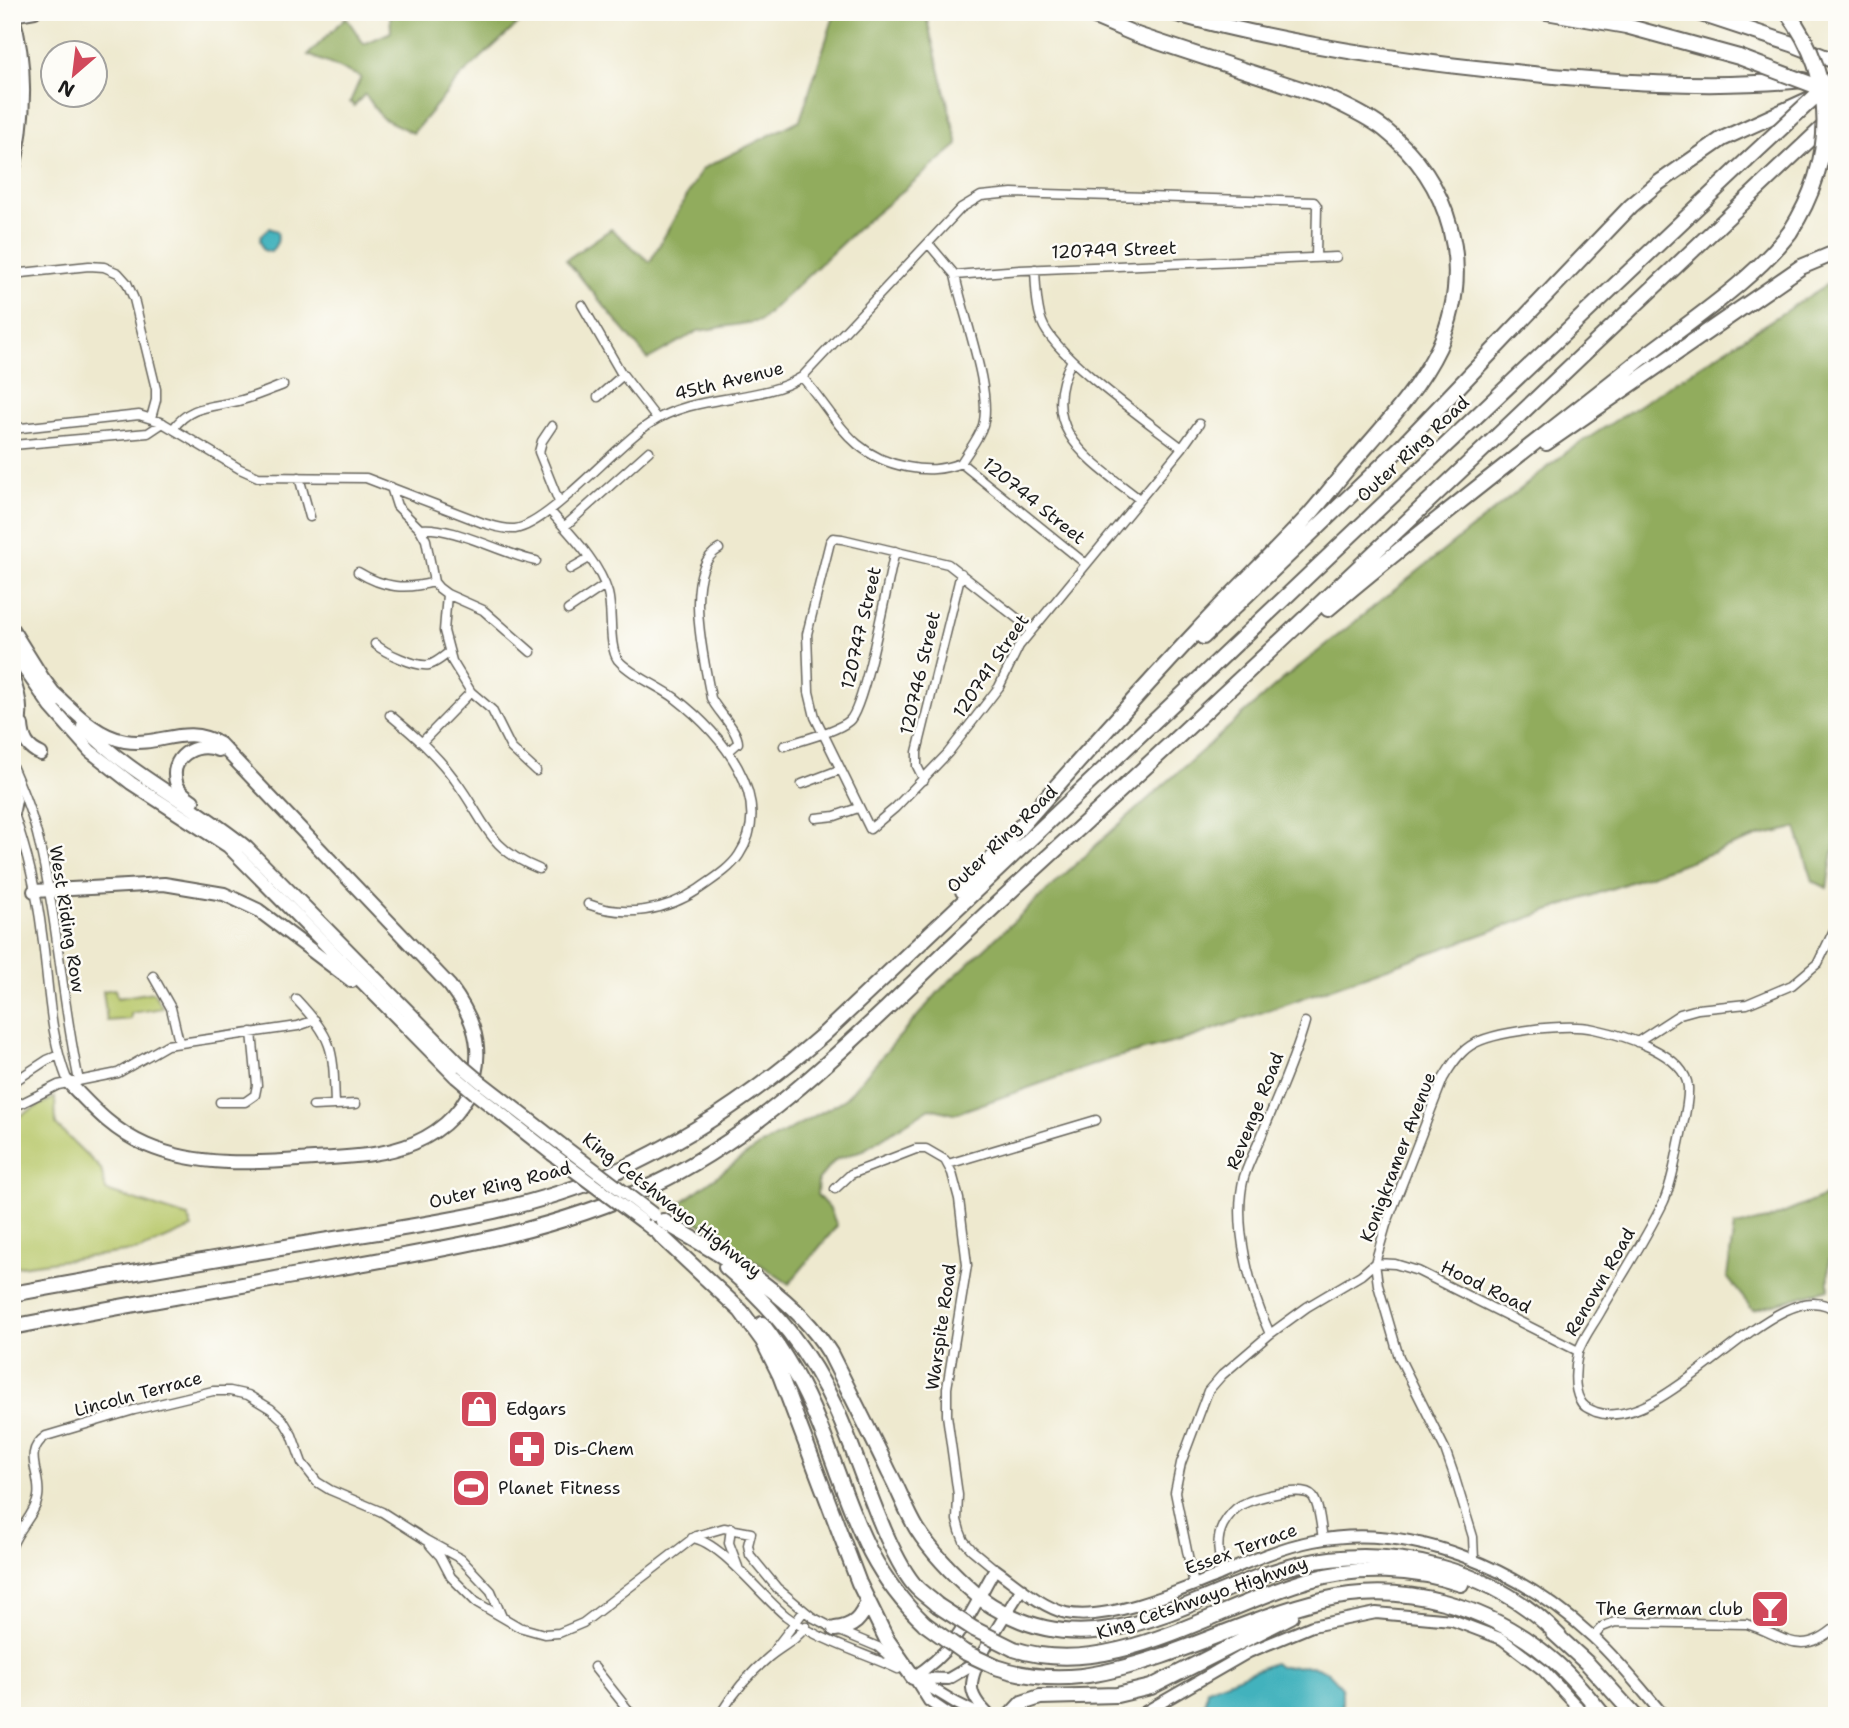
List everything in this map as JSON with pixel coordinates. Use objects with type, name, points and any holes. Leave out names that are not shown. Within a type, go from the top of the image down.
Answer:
[{"type":"highway","points":[[889,973],[1202,626],[1310,513],[1423,374],[1439,346],[1451,304],[1455,259],[1453,233],[1438,193],[1399,142],[1381,127],[1328,98],[1137,35],[1083,12]]},
{"type":"highway","points":[[1170,12],[1245,31],[1347,50],[1455,66],[1569,78],[1719,85],[1780,82],[1837,75]]},
{"type":"highway","points":[[1546,12],[1626,26],[1739,57],[1837,93]]},
{"type":"highway","points":[[1695,12],[1837,62]]},
{"type":"highway","points":[[1216,704],[1376,568],[1740,282],[1778,247],[1802,212],[1820,166],[1825,120],[1824,100],[1813,58],[1804,37],[1787,12]]},
{"type":"highway","name":"Outer Ring Road","points":[[12,1294],[442,1221],[528,1202],[575,1188],[642,1159],[699,1128],[739,1102],[793,1061],[889,973],[1837,75]]},
{"type":"highway","points":[[1119,718],[1402,446],[1640,198],[1722,139],[1816,96],[1837,93]]},
{"type":"highway","points":[[12,1327],[479,1242],[563,1220],[622,1198],[674,1174],[751,1126],[818,1071],[996,904],[1216,704],[1837,114]]},
{"type":"highway","points":[[1463,498],[1595,411],[1801,267],[1837,251]]},
{"type":"highway","points":[[659,1218],[747,1272],[787,1302],[818,1334],[916,1527],[947,1566],[979,1597],[1023,1622],[1059,1632],[1098,1632],[1153,1618],[1300,1564],[1370,1557],[1417,1562],[1468,1577],[1521,1603],[1559,1636]]},
{"type":"highway","name":"King Cetshwayo Highway","points":[[659,1218],[745,1283],[801,1345],[837,1412],[879,1520],[903,1569],[916,1587],[937,1605],[974,1629],[1014,1649],[1040,1656],[1073,1657],[1116,1651],[1311,1579],[1369,1572],[1433,1576],[1480,1590],[1532,1616],[1559,1636],[1610,1686],[1635,1716]]},
{"type":"highway","points":[[661,1236],[741,1311],[772,1358],[859,1583],[887,1640],[913,1677]]},
{"type":"highway","name":"King Cetshwayo Highway","points":[[661,1236],[745,1305],[777,1345],[792,1367],[813,1410],[867,1549],[894,1592],[925,1624],[964,1652],[996,1667],[1043,1677],[1101,1674],[1182,1650],[1280,1612],[1323,1599],[1366,1593],[1413,1595],[1483,1615],[1524,1638],[1556,1662],[1604,1716]]},
{"type":"highway","points":[[1010,1716],[1022,1703],[1040,1697],[1117,1695],[1152,1687],[1323,1599]]},
{"type":"highway","points":[[835,1629],[858,1621],[869,1601]]},
{"type":"main road","points":[[12,177],[19,144],[23,85],[13,15]]},
{"type":"main road","name":"King Cetshwayo Highway","points":[[12,629],[54,693],[90,734],[143,777],[208,817],[269,869],[459,1071]]},
{"type":"main road","name":"King Cetshwayo Highway","points":[[12,652],[51,707],[90,751],[131,783],[228,846],[389,1009],[479,1089],[557,1149],[661,1236]]},
{"type":"main road","points":[[12,677],[18,693],[24,739],[32,749],[41,754]]},
{"type":"main road","points":[[54,693],[95,728],[113,738],[139,743],[177,734],[205,737],[220,744],[433,967],[461,1001],[478,1041],[476,1072],[467,1098],[444,1126],[398,1149],[348,1157],[237,1162],[193,1159],[146,1145],[106,1122],[75,1085]]},
{"type":"main road","points":[[12,745],[22,717]]},
{"type":"main road","points":[[236,762],[218,749],[200,746],[183,755],[176,773],[176,782],[181,791],[226,826],[236,839]]},
{"type":"main road","points":[[12,789],[15,800],[13,809]]},
{"type":"main road","points":[[34,891],[149,884],[224,894],[247,904],[279,924],[389,1009]]},
{"type":"main road","name":"King Cetshwayo Highway","points":[[557,1149],[659,1218]]},
{"type":"street","points":[[13,15],[35,12]]},
{"type":"street","name":"45th Avenue","points":[[12,429],[127,415],[151,418],[258,477],[366,478],[502,529],[516,528],[530,524],[550,511],[635,435],[657,419],[695,404],[778,388],[802,377],[966,204],[981,196],[992,193],[1315,202],[1316,257]]},
{"type":"street","points":[[802,377],[853,441],[873,457],[926,470],[961,463],[983,425],[986,405],[983,385],[955,275],[928,243]]},
{"type":"street","name":"120749 Street","points":[[955,275],[1035,269],[1336,257]]},
{"type":"street","points":[[12,274],[96,266],[112,270],[123,277],[134,299],[153,377],[156,400],[151,418]]},
{"type":"street","points":[[1035,269],[1041,321],[1050,336],[1072,360],[1182,448]]},
{"type":"street","points":[[582,305],[623,375],[657,419]]},
{"type":"street","points":[[1072,360],[1059,387],[1064,424],[1070,438],[1084,455],[1139,499]]},
{"type":"street","points":[[598,397],[623,375]]},
{"type":"street","points":[[173,429],[194,410],[242,400],[284,385]]},
{"type":"street","points":[[13,445],[148,433],[163,423]]},
{"type":"street","name":"120741 Street","points":[[858,808],[870,829],[924,780],[948,753],[993,695],[1019,646],[1199,424]]},
{"type":"street","points":[[552,426],[542,441],[539,452],[559,502]]},
{"type":"street","points":[[564,527],[649,451]]},
{"type":"street","name":"120744 Street","points":[[961,463],[1086,564]]},
{"type":"street","points":[[299,477],[310,517]]},
{"type":"street","points":[[391,487],[397,506],[420,529],[426,540],[434,582],[447,594],[483,610],[531,652]]},
{"type":"street","points":[[550,511],[589,558],[605,585],[611,606],[616,657],[629,670],[660,687],[688,708],[715,733],[729,751],[746,790],[750,817],[747,838],[731,865],[691,894],[645,910],[612,911],[588,904]]},
{"type":"street","points":[[420,529],[445,531],[507,554],[536,561]]},
{"type":"street","points":[[817,818],[835,816],[858,808],[811,704],[806,643],[827,549],[833,538],[941,561],[961,573],[1032,630]]},
{"type":"street","points":[[719,549],[712,553],[703,567],[698,592],[711,698],[739,740],[729,751]]},
{"type":"street","name":"120747 Street","points":[[784,746],[837,728],[849,721],[858,709],[895,551]]},
{"type":"street","points":[[570,569],[589,558]]},
{"type":"street","points":[[358,572],[387,586],[402,588],[434,582]]},
{"type":"street","name":"120746 Street","points":[[924,780],[917,766],[917,752],[961,573]]},
{"type":"street","points":[[568,610],[605,585]]},
{"type":"street","points":[[447,594],[444,631],[449,653],[471,692],[492,710],[505,738],[517,755],[536,771]]},
{"type":"street","points":[[376,644],[387,653],[421,665],[437,661],[449,653]]},
{"type":"street","points":[[422,742],[471,692]]},
{"type":"street","points":[[390,715],[422,742],[456,781],[496,843],[513,857],[539,869]]},
{"type":"street","name":"West Riding Row","points":[[12,766],[39,840],[49,890],[75,1085]]},
{"type":"street","points":[[802,784],[839,770]]},
{"type":"street","name":"West Riding Row","points":[[13,809],[34,891],[59,1055],[75,1085]]},
{"type":"street","points":[[1637,1041],[1681,1014],[1698,1009],[1747,1004],[1792,985],[1818,963],[1837,924]]},
{"type":"street","points":[[43,941],[56,939]]},
{"type":"street","points":[[153,976],[171,1008],[179,1042]]},
{"type":"street","points":[[296,999],[323,1031],[332,1054],[335,1105]]},
{"type":"street","points":[[12,1108],[49,1089],[118,1073],[152,1052],[179,1042],[298,1026],[315,1020]]},
{"type":"street","name":"Revenge Road","points":[[1270,1334],[1263,1320],[1248,1267],[1241,1232],[1240,1202],[1245,1174],[1296,1051],[1305,1022]]},
{"type":"street","name":"Konigkramer Avenue","points":[[1474,1560],[1473,1537],[1445,1449],[1399,1357],[1378,1285],[1375,1263],[1386,1225],[1443,1079],[1464,1050],[1480,1041],[1498,1036],[1561,1027],[1591,1028],[1637,1041]]},
{"type":"street","points":[[220,1102],[245,1102],[255,1095],[257,1085],[252,1032]]},
{"type":"street","name":"Renown Road","points":[[1637,1041],[1662,1054],[1685,1074],[1688,1086],[1687,1102],[1666,1197],[1578,1351],[1576,1378],[1580,1401],[1587,1409],[1616,1415],[1661,1398],[1764,1323],[1788,1309],[1816,1302],[1837,1312]]},
{"type":"street","points":[[12,1083],[59,1055]]},
{"type":"street","points":[[313,1106],[356,1104]]},
{"type":"street","points":[[835,1189],[851,1174],[916,1149],[935,1153],[948,1164],[1096,1120]]},
{"type":"street","name":"Warspite Road","points":[[948,1164],[959,1199],[967,1265],[946,1401],[958,1494],[957,1520],[964,1541],[995,1569]]},
{"type":"street","points":[[1194,1585],[1175,1492],[1181,1463],[1208,1391],[1222,1375],[1270,1334],[1375,1263]]},
{"type":"street","name":"Hood Road","points":[[1375,1263],[1406,1266],[1418,1271],[1578,1351]]},
{"type":"street","name":"Lincoln Terrace","points":[[12,1546],[37,1501],[39,1486],[33,1453],[41,1439],[134,1410],[219,1390],[248,1395],[278,1414],[292,1435],[306,1470],[324,1486],[382,1512],[461,1559],[491,1591],[502,1616]]},
{"type":"street","points":[[1223,1573],[1218,1550],[1223,1526],[1240,1506],[1260,1498],[1308,1493],[1314,1499],[1323,1539]]},
{"type":"street","points":[[731,1528],[731,1551],[740,1570]]},
{"type":"street","name":"Lincoln Terrace","points":[[426,1540],[440,1556],[451,1577],[476,1602],[519,1628],[536,1634],[559,1633],[595,1615],[692,1538],[710,1530],[731,1528],[751,1532],[750,1555],[777,1588],[808,1614],[878,1647],[913,1677]]},
{"type":"street","points":[[692,1538],[711,1545],[796,1623],[913,1677],[982,1716]]},
{"type":"street","name":"Essex Terrace","points":[[995,1569],[1062,1612],[1082,1615],[1116,1611],[1194,1585],[1293,1546],[1323,1539],[1396,1539],[1474,1560],[1518,1582],[1593,1637],[1664,1716]]},
{"type":"street","points":[[913,1677],[944,1655],[995,1569]]},
{"type":"street","points":[[990,1716],[978,1703],[972,1689],[977,1662],[1022,1588]]},
{"type":"street","points":[[476,1602],[491,1591]]},
{"type":"street","points":[[1138,1716],[1249,1652],[1322,1623],[1376,1613],[1452,1620],[1486,1632],[1529,1658],[1574,1710],[1586,1716]]},
{"type":"street","points":[[771,1656],[796,1623],[808,1614]]},
{"type":"street","points":[[719,1716],[742,1682],[771,1656],[798,1637],[805,1628],[808,1614]]},
{"type":"street","points":[[1593,1637],[1602,1627],[1615,1622],[1747,1625],[1761,1628],[1780,1639],[1803,1644],[1819,1639],[1837,1626]]},
{"type":"street","points":[[913,1677],[948,1679],[977,1662]]},
{"type":"street","points":[[594,1667],[633,1716]]},
{"type":"street","points":[[913,1677],[929,1701],[951,1716]]},
{"type":"green space","points":[[390,12],[531,12],[460,77],[413,133],[382,118],[365,94],[354,106],[350,102],[361,77],[308,55],[346,17],[364,44],[391,32]]},
{"type":"green space","points":[[838,12],[925,12],[958,145],[856,230],[760,321],[698,331],[648,359],[566,260],[611,229],[650,262],[702,169],[800,120],[834,16]]},
{"type":"green space","points":[[1837,278],[1837,830],[1827,888],[1813,881],[1796,828],[1760,836],[1187,1039],[1110,1059],[954,1114],[930,1108],[865,1149],[835,1160],[818,1180],[817,1195],[830,1209],[837,1226],[789,1284],[675,1207],[754,1149],[844,1100],[942,988],[1106,836],[1281,681],[1568,451]]},
{"type":"green space","points":[[115,989],[117,998],[153,992],[163,1008],[131,1013],[131,1019],[107,1021],[103,991]]},
{"type":"green space","points":[[55,1097],[56,1125],[101,1169],[106,1191],[188,1217],[192,1228],[140,1250],[12,1267],[12,1120]]},
{"type":"green space","points":[[1837,1191],[1837,1233],[1829,1261],[1829,1289],[1753,1310],[1727,1277],[1734,1226],[1768,1220]]},
{"type":"water","points":[[269,228],[277,231],[278,235],[277,243],[271,252],[263,250],[260,240]]},
{"type":"water","points":[[1274,1663],[1279,1667],[1311,1666],[1328,1672],[1342,1687],[1342,1711],[1335,1716],[1203,1716],[1207,1689]]},
{"type":"place","name":"Edgars","points":[[479,1409]]},
{"type":"place","name":"Dis-Chem","points":[[527,1449]]},
{"type":"place","name":"Planet Fitness","points":[[471,1488]]},
{"type":"place","name":"The German club","points":[[1770,1609]]}]
